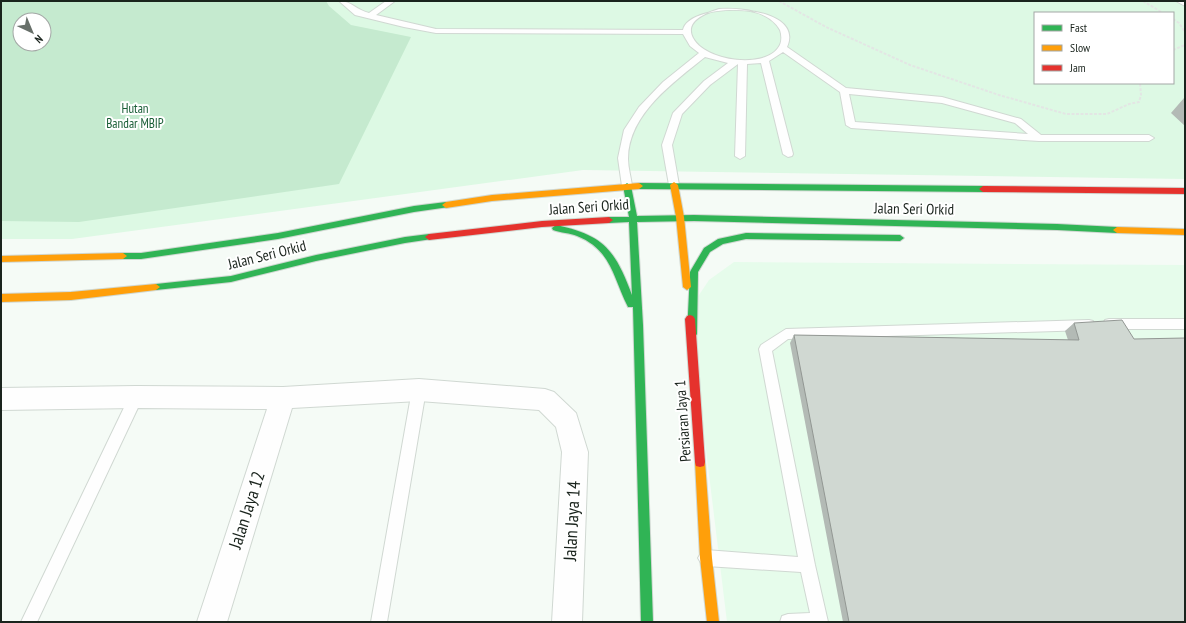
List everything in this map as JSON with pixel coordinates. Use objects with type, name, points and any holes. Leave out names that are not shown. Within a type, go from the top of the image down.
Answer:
[{"type":"main road","name":"Jalan Seri Orkid","points":[[1,258],[141,256],[278,236],[414,209],[492,198],[627,186],[674,185],[1185,191]]},
{"type":"main road","name":"Persiaran Jaya 1","points":[[674,185],[680,218],[692,334],[706,558],[713,622]]},
{"type":"main road","points":[[627,186],[633,218],[638,324],[647,622]]},
{"type":"main road","name":"Jalan Seri Orkid","points":[[1,298],[71,296],[231,279],[316,258],[405,240],[542,224],[633,218],[1057,227],[1185,232]]},
{"type":"main road","points":[[542,224],[584,236],[602,248],[616,267],[638,324]]},
{"type":"main road","points":[[970,234],[1057,227]]},
{"type":"main road","points":[[692,334],[694,272],[707,250],[721,241],[746,236],[906,238]]},
{"type":"street","points":[[1,399],[136,397],[283,398],[419,390]]},
{"type":"street","name":"Jalan Jaya 14","points":[[419,390],[545,400],[567,421],[575,452],[567,622]]},
{"type":"street","name":"Jalan Jaya 12","points":[[212,622],[283,398]]},
{"type":"lane","points":[[343,1],[358,13],[404,25],[436,31],[686,32]]},
{"type":"lane","points":[[370,16],[391,1]]},
{"type":"lane","points":[[1180,1],[1185,4]]},
{"type":"lane","points":[[734,6],[750,8],[765,13],[777,20],[785,29],[787,38],[783,48],[765,60],[740,62],[727,61],[705,53],[690,41],[686,32],[688,24],[695,16],[719,7],[734,6]]},
{"type":"lane","points":[[783,48],[844,90],[942,100],[1018,121],[1039,138]]},
{"type":"lane","points":[[627,186],[623,158],[629,130],[642,109],[666,84],[705,53]]},
{"type":"lane","points":[[765,60],[788,154]]},
{"type":"lane","points":[[740,62],[740,156]]},
{"type":"lane","points":[[674,185],[668,145],[678,113],[707,83],[740,62]]},
{"type":"lane","points":[[844,90],[851,125],[1039,138],[1149,138]]},
{"type":"lane","points":[[788,622],[820,621],[807,565],[766,349],[786,334],[1061,325],[1185,324]]},
{"type":"lane","points":[[379,622],[419,390]]},
{"type":"lane","points":[[29,622],[136,397]]},
{"type":"lane","points":[[706,558],[807,565]]},
{"type":"path","points":[[779,1],[826,27],[910,65],[999,95],[1066,114],[1107,114],[1129,104],[1139,102],[1141,95],[1140,84]]},
{"type":"path","points":[[1143,1],[1161,12]]},
{"type":"path","points":[[1174,20],[1180,24],[1185,32]]},
{"type":"path","points":[[1174,50],[1185,45]]},
{"type":"shaded area","points":[[734,262],[1185,265],[1185,622],[727,622],[689,310],[709,280]]},
{"type":"green space","name":"Hutan Bandar MBIP","points":[[1,1],[1185,1],[1185,179],[583,170],[72,239],[1,239]]},
{"type":"green space","points":[[1,1],[326,1],[329,6],[351,25],[411,37],[339,184],[79,222],[1,221]]},
{"type":"building","points":[[1122,320],[1134,339],[1185,338],[1185,622],[849,622],[794,335],[1079,340],[1074,323]]},
{"type":"traffic: fast","points":[[627,186],[633,218],[638,325],[647,622]]},
{"type":"traffic: fast","points":[[639,186],[983,189]]},
{"type":"traffic: fast","points":[[123,256],[141,256],[278,236],[414,209],[446,205]]},
{"type":"traffic: fast","points":[[609,220],[694,218],[1057,227],[1117,230]]},
{"type":"traffic: fast","points":[[556,228],[580,234],[593,240],[601,247],[614,264],[624,284],[631,304]]},
{"type":"traffic: fast","points":[[692,334],[694,272],[707,250],[721,241],[746,236],[900,238]]},
{"type":"traffic: fast","points":[[156,287],[231,279],[316,258],[405,240],[429,237]]},
{"type":"traffic: slow","points":[[674,185],[680,217],[687,287]]},
{"type":"traffic: slow","points":[[446,205],[492,198],[639,186]]},
{"type":"traffic: slow","points":[[1117,230],[1185,232]]},
{"type":"traffic: slow","points":[[1,259],[123,256]]},
{"type":"traffic: slow","points":[[1,298],[71,296],[156,287]]},
{"type":"traffic: slow","points":[[700,462],[706,558],[713,622]]},
{"type":"traffic: jam","points":[[983,189],[1185,191]]},
{"type":"traffic: jam","points":[[429,237],[542,224],[609,220]]},
{"type":"traffic: jam","points":[[690,319],[700,462]]}]
